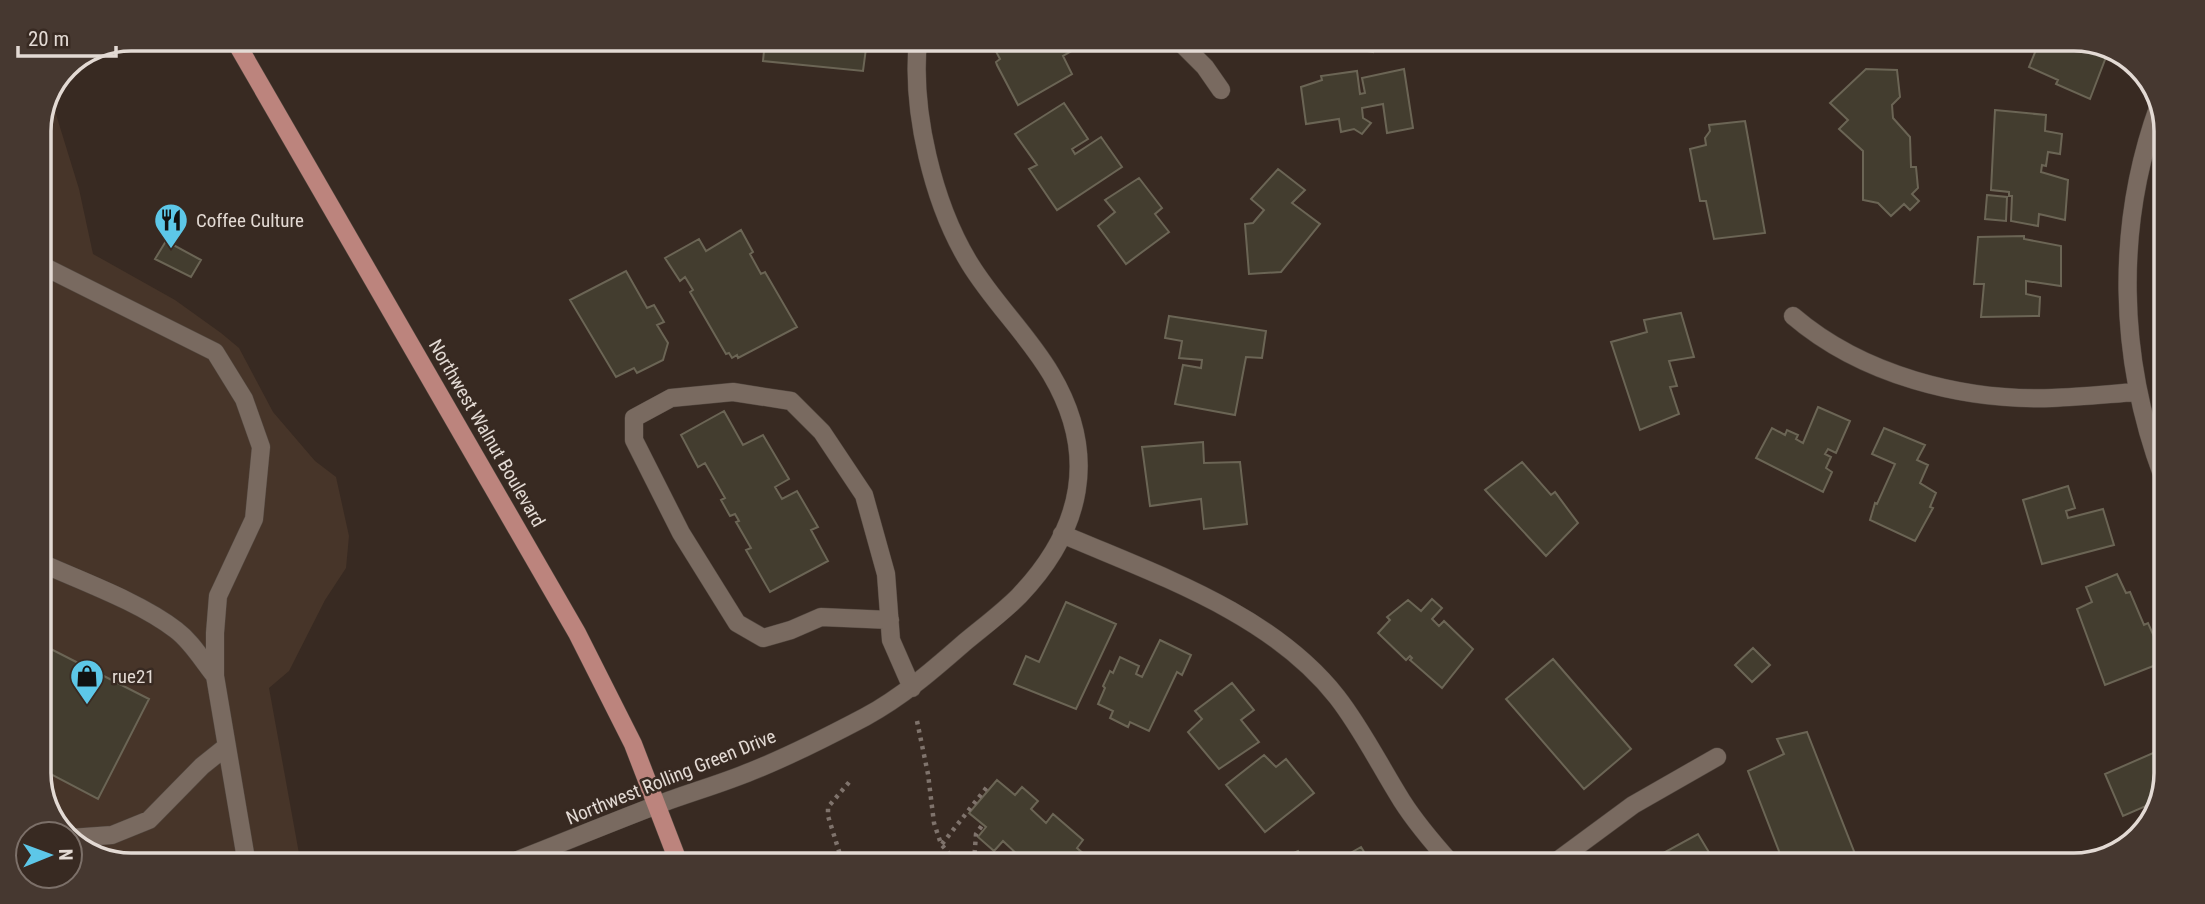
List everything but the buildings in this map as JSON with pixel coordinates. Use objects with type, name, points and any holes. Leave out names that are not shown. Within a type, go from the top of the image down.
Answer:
[{"type":"main road","name":"Northwest Walnut Boulevard","points":[[241,51],[577,633],[633,744],[675,853]]},
{"type":"street","name":"Northwest Rolling Green Drive","points":[[536,853],[753,771],[866,716],[912,688],[1017,597],[1038,574],[1062,534],[1077,495],[1080,469],[1076,430],[1068,405],[1050,372],[970,264],[950,225],[936,191],[921,120],[919,51]]},
{"type":"street","points":[[1189,51],[1205,67],[1221,90]]},
{"type":"street","points":[[2153,120],[2146,140],[2132,215],[2128,270],[2130,352],[2137,392],[2154,452]]},
{"type":"street","points":[[51,270],[215,352],[244,399],[261,447],[254,519],[218,596],[215,633],[215,676],[245,853]]},
{"type":"street","points":[[1793,316],[1817,336],[1844,352],[1907,378],[1949,389],[2001,396],[2050,398],[2137,392]]},
{"type":"street","points":[[890,620],[821,617],[763,638],[737,623],[681,533],[635,440],[634,418],[671,398],[733,392],[790,401],[822,432],[864,495],[886,573],[890,620],[891,640],[912,688]]},
{"type":"street","points":[[1062,534],[1220,603],[1255,624],[1310,668],[1336,695],[1404,803],[1443,853]]},
{"type":"street","points":[[51,567],[121,598],[174,628],[189,642],[215,676]]},
{"type":"street","points":[[84,837],[112,835],[149,820],[202,766],[227,746]]},
{"type":"street","points":[[1568,853],[1633,805],[1717,757]]},
{"type":"path","points":[[917,721],[928,774],[934,823],[941,845],[948,853]]},
{"type":"path","points":[[839,853],[828,807],[851,780]]},
{"type":"path","points":[[941,845],[987,787],[989,789]]},
{"type":"path","points":[[975,853],[976,834],[983,824]]},
{"type":"shaded area","points":[[54,108],[79,189],[93,254],[175,300],[239,348],[273,412],[315,461],[336,477],[349,536],[346,568],[325,600],[289,671],[269,688],[299,853],[121,853],[105,849],[84,838],[84,820],[66,820],[53,794],[51,778],[51,131]]},
{"type":"place","name":"Coffee Culture","points":[[171,250]]},
{"type":"place","name":"rue21","points":[[87,706]]}]
